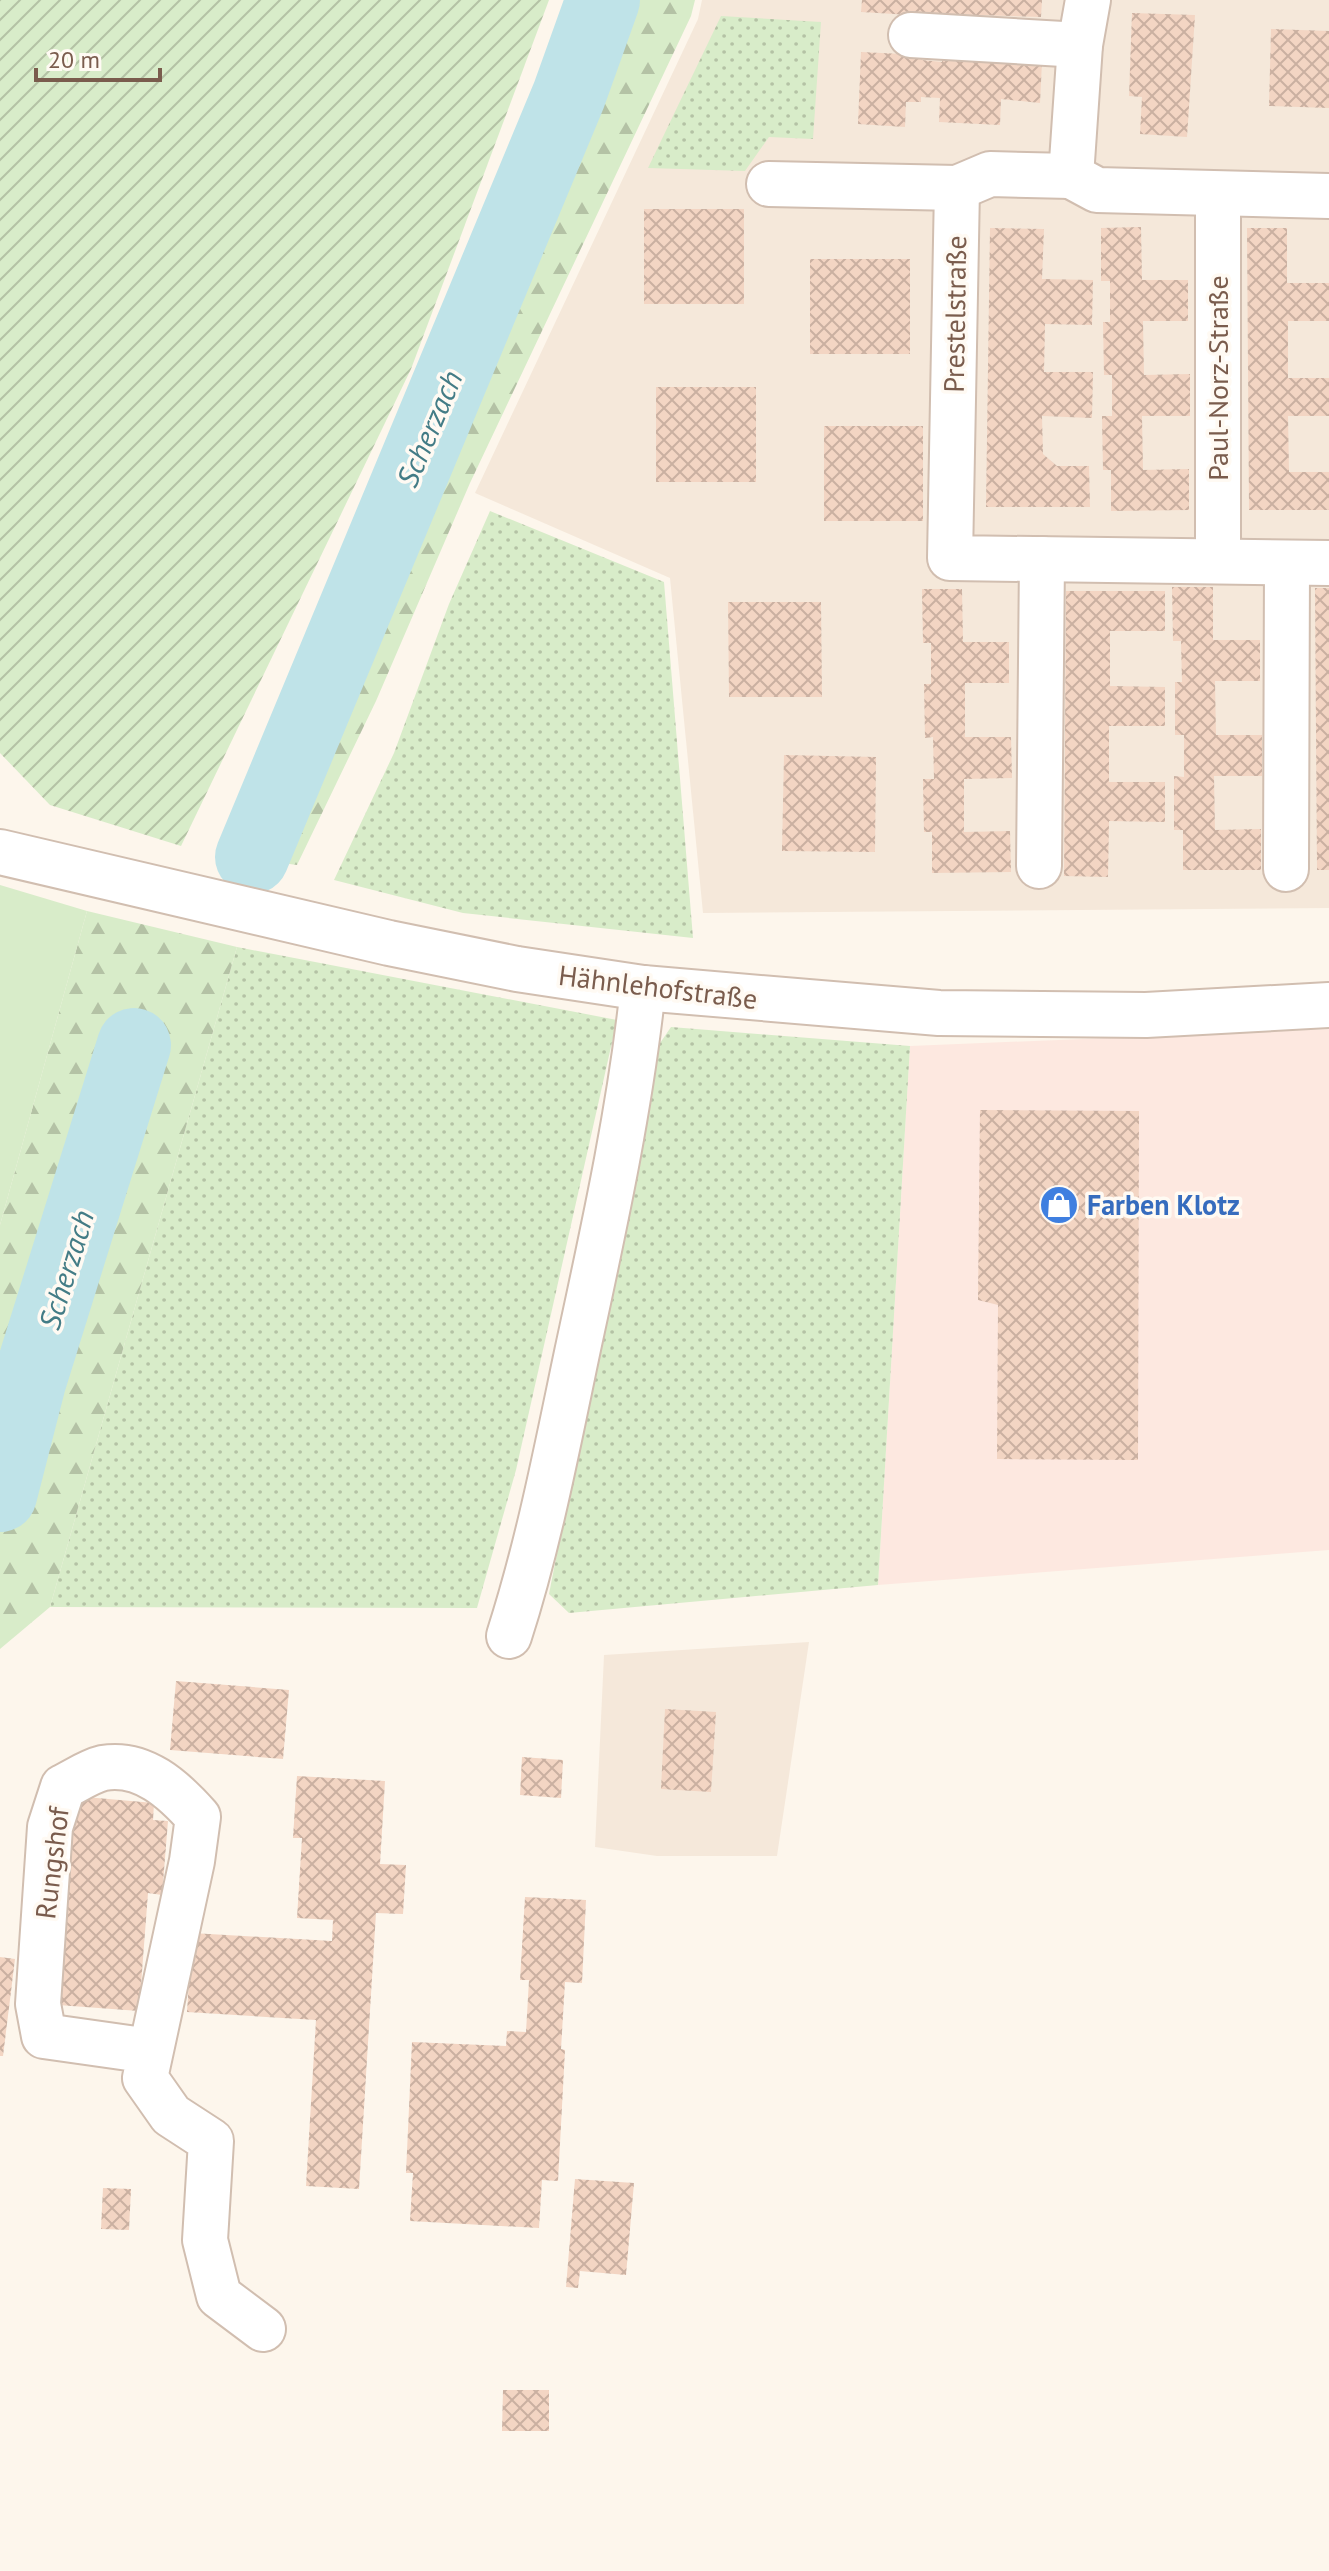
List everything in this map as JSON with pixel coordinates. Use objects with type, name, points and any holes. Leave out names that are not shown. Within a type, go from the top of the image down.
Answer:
[{"type":"street","points":[[1071,176],[1080,45],[1088,0]]},
{"type":"street","points":[[911,35],[1080,45]]},
{"type":"street","points":[[769,184],[957,188],[990,174],[1071,176],[1097,190],[1329,196]]},
{"type":"street","name":"Prestelstraße","points":[[957,188],[950,558],[1042,559]]},
{"type":"street","name":"Paul-Norz-Straße","points":[[1218,194],[1218,561]]},
{"type":"street","points":[[1039,866],[1042,559],[1218,561],[1308,563],[1286,869]]},
{"type":"street","name":"Hähnlehofstraße","points":[[0,852],[389,943],[517,969],[643,988],[939,1013],[1146,1015],[1329,1005]]},
{"type":"street","points":[[509,1636],[531,1568],[583,1326],[634,1072],[643,988]]},
{"type":"street","name":"Rungshof","points":[[150,2051],[44,2036],[38,2004],[50,1827],[63,1787],[102,1768],[136,1768],[176,1793],[198,1817],[192,1861],[145,2078],[171,2115],[211,2141],[205,2240],[219,2296],[263,2329]]},
{"type":"shaded area","points":[[702,0],[1329,0],[1329,908],[703,913],[670,578],[475,493],[698,19]]},
{"type":"shaded area","points":[[1329,1029],[1329,1550],[878,1585],[910,1046]]},
{"type":"shaded area","points":[[809,1642],[777,1856],[657,1856],[595,1847],[604,1655]]},
{"type":"green space","points":[[0,0],[549,0],[411,369],[181,846],[50,805],[0,753]]},
{"type":"green space","points":[[589,0],[695,0],[691,16],[470,483],[376,701],[297,865],[230,856],[510,234]]},
{"type":"green space","points":[[721,16],[821,22],[813,139],[769,137],[745,171],[648,168]]},
{"type":"green space","points":[[490,511],[664,582],[693,938],[463,913],[334,880],[394,753],[449,604]]},
{"type":"green space","points":[[0,885],[87,911],[0,1225]]},
{"type":"green space","points":[[87,911],[237,947],[50,1607],[0,1649],[0,1225]]},
{"type":"green space","points":[[237,947],[617,1020],[516,1470],[477,1608],[50,1607]]},
{"type":"green space","points":[[671,1027],[910,1046],[878,1585],[569,1613],[549,1594],[656,1049]]},
{"type":"building","points":[[862,0],[1042,0],[1041,17],[944,14],[943,17],[861,12]]},
{"type":"building","points":[[1132,13],[1195,15],[1187,137],[1140,134],[1142,97],[1129,96]]},
{"type":"building","points":[[1271,29],[1329,31],[1329,108],[1269,106]]},
{"type":"building","points":[[861,52],[923,55],[922,60],[942,62],[942,55],[1042,62],[1040,103],[1001,99],[1000,125],[939,122],[940,98],[921,97],[921,102],[906,102],[905,127],[858,124]]},
{"type":"building","points":[[644,209],[744,209],[744,304],[644,304]]},
{"type":"building","points":[[1141,227],[1142,280],[1188,280],[1188,321],[1143,321],[1144,375],[1190,374],[1190,416],[1142,416],[1143,470],[1189,469],[1189,510],[1111,511],[1111,470],[1103,470],[1102,416],[1112,416],[1112,375],[1104,375],[1103,322],[1110,322],[1110,281],[1101,281],[1101,228]]},
{"type":"building","points":[[990,228],[1044,229],[1042,279],[1093,280],[1092,325],[1045,324],[1044,372],[1093,372],[1092,418],[1042,416],[1043,454],[1057,466],[1089,466],[1090,507],[986,507]]},
{"type":"building","points":[[1247,228],[1287,228],[1287,283],[1329,283],[1329,321],[1288,321],[1288,378],[1329,378],[1329,416],[1288,416],[1289,472],[1329,472],[1329,510],[1249,510]]},
{"type":"building","points":[[810,259],[910,259],[910,354],[810,354]]},
{"type":"building","points":[[656,387],[756,387],[756,482],[656,482]]},
{"type":"building","points":[[824,426],[923,426],[923,521],[824,521]]},
{"type":"building","points":[[1172,587],[1213,587],[1213,640],[1260,640],[1260,681],[1215,681],[1216,735],[1262,735],[1262,776],[1214,776],[1215,830],[1261,829],[1261,870],[1183,870],[1183,830],[1174,830],[1174,776],[1184,777],[1184,735],[1175,735],[1175,682],[1182,682],[1181,641],[1173,641]]},
{"type":"building","points":[[1315,588],[1329,588],[1329,870],[1317,870]]},
{"type":"building","points":[[922,589],[962,589],[963,642],[1009,642],[1009,683],[965,683],[965,737],[1011,737],[1012,778],[964,779],[964,832],[1010,831],[1011,872],[932,873],[932,832],[924,832],[923,779],[934,779],[933,737],[925,738],[924,684],[931,684],[931,643],[923,643]]},
{"type":"building","points":[[1066,591],[1165,591],[1165,631],[1110,631],[1110,686],[1165,687],[1165,726],[1109,726],[1109,782],[1165,782],[1165,822],[1109,821],[1108,877],[1064,876]]},
{"type":"building","points":[[728,602],[821,602],[822,697],[729,697]]},
{"type":"building","points":[[784,755],[876,757],[875,852],[782,851]]},
{"type":"building","name":"Farben Klotz","points":[[980,1110],[1139,1111],[1138,1460],[997,1459],[998,1305],[978,1300]]},
{"type":"building","points":[[176,1681],[289,1690],[283,1759],[170,1750]]},
{"type":"building","points":[[665,1709],[716,1712],[711,1792],[661,1789]]},
{"type":"building","points":[[522,1757],[563,1760],[561,1798],[520,1795]]},
{"type":"building","points":[[297,1776],[385,1781],[380,1864],[406,1865],[403,1914],[376,1913],[359,2189],[306,2186],[316,2020],[187,2012],[192,1933],[332,1941],[333,1920],[297,1918],[302,1838],[293,1838]]},
{"type":"building","points":[[74,1796],[154,1803],[153,1820],[168,1821],[162,1895],[148,1893],[139,2011],[58,2005]]},
{"type":"building","points":[[525,1897],[586,1900],[582,1983],[565,1982],[558,2181],[542,2180],[539,2228],[410,2221],[413,2173],[406,2173],[412,2042],[506,2046],[507,2031],[526,2032],[529,1980],[520,1980]]},
{"type":"building","points":[[0,1957],[15,1959],[3,2056],[0,2056]]},
{"type":"building","points":[[575,2179],[634,2183],[626,2275],[580,2271],[578,2288],[566,2287]]},
{"type":"building","points":[[103,2188],[131,2189],[129,2230],[101,2229]]},
{"type":"building","points":[[503,2390],[549,2390],[549,2431],[502,2431]]},
{"type":"waterway","name":"Scherzach","points":[[252,857],[569,95],[603,0]]},
{"type":"waterway","name":"Scherzach","points":[[0,1495],[29,1382],[134,1045]]},
{"type":"place","name":"Farben Klotz","points":[[1059,1205]]}]
